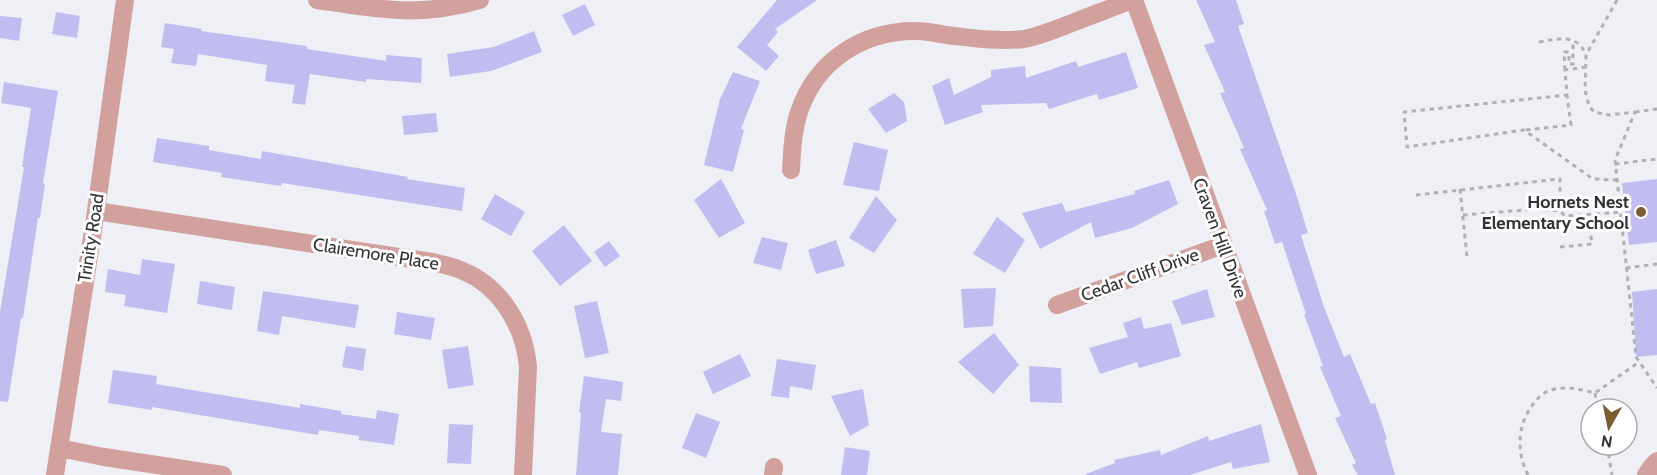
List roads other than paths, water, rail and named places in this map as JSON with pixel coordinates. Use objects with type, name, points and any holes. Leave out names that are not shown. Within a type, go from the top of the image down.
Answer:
[{"type":"street","name":"Trinity Road","points":[[55,475],[96,211],[125,0]]},
{"type":"street","points":[[317,0],[412,12],[437,10],[480,0]]},
{"type":"street","points":[[791,170],[794,131],[807,92],[820,73],[857,43],[874,36],[916,30],[996,40],[1024,39],[1133,0]]},
{"type":"street","name":"Craven Hill Drive","points":[[1133,0],[1308,475]]},
{"type":"street","name":"Clairemore Place","points":[[96,211],[432,262],[456,268],[481,281],[500,297],[507,307],[520,329],[527,352],[523,475]]},
{"type":"street","name":"Cedar Cliff Drive","points":[[1057,305],[1223,244]]},
{"type":"street","points":[[59,448],[223,475]]},
{"type":"street","points":[[1646,475],[1657,461]]},
{"type":"place","name":"Hornets Nest Elementary School","points":[[1641,212]]}]
